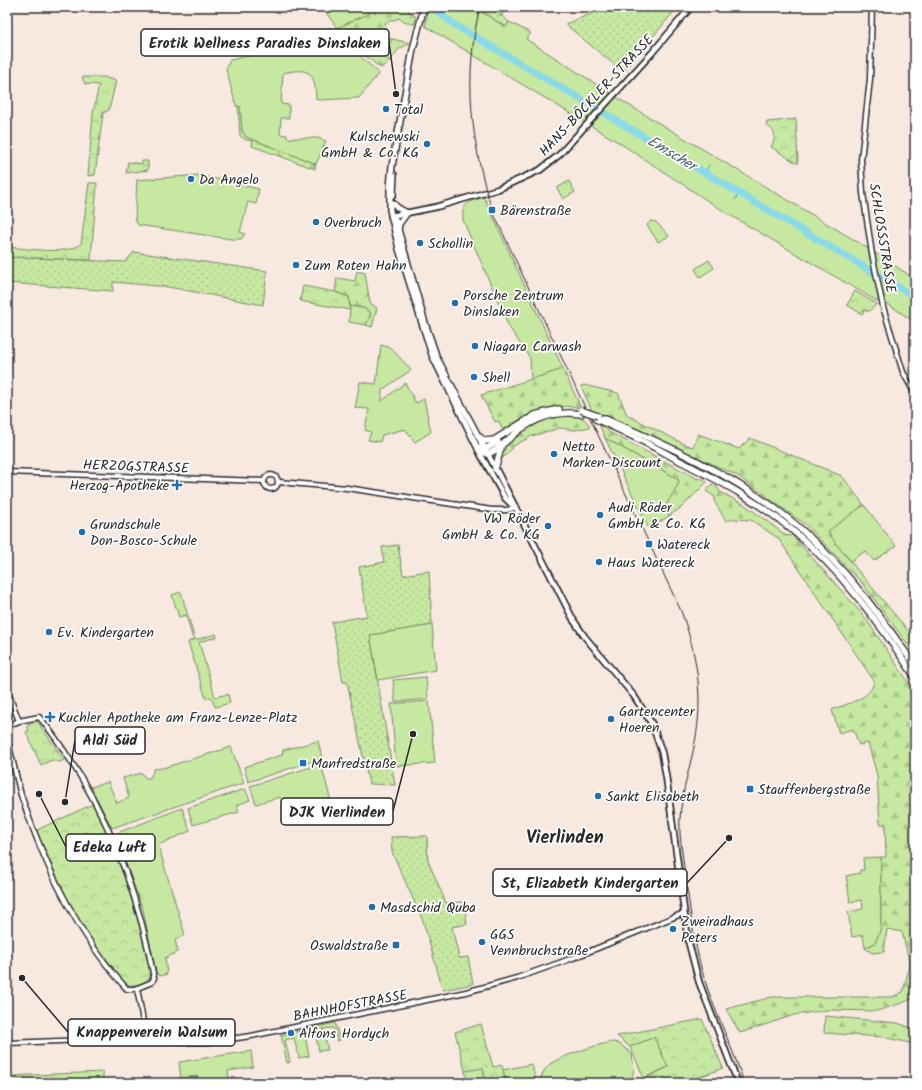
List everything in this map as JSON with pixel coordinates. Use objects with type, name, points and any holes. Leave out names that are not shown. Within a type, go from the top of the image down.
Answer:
[{"type":"highway","points":[[478,436],[485,440],[494,440],[535,415],[564,408],[597,417],[668,447],[712,470],[722,479],[764,508],[812,548],[866,610],[915,677]]},
{"type":"highway","points":[[483,452],[534,418],[549,411]]},
{"type":"highway","points":[[483,452],[496,451],[515,434],[540,418],[556,413],[581,412]]},
{"type":"highway","points":[[597,417],[708,475],[722,479],[768,503],[789,519],[817,544],[871,606],[915,666]]},
{"type":"highway","points":[[495,469],[501,446]]},
{"type":"main road","points":[[424,7],[413,49],[390,187],[398,249],[424,332],[443,381],[448,386],[483,452],[505,498],[514,508]]},
{"type":"main road","name":"HANS-BÖCKLER-STRASSE","points":[[393,215],[436,207],[498,189],[540,170],[559,155],[691,7]]},
{"type":"main road","points":[[398,140],[393,215],[430,338],[441,366],[478,436],[483,452],[495,469],[514,508],[574,620],[585,637],[634,696],[654,728],[662,753],[684,913],[693,964],[738,1083]]},
{"type":"main road","points":[[393,203],[396,207],[407,213],[399,224],[398,231]]},
{"type":"street","name":"SCHLOSSSTRASSE","points":[[872,7],[870,79],[861,160],[863,193],[879,289],[903,372],[908,384],[915,394]]},
{"type":"street","name":"HERZOGSTRASSE","points":[[7,472],[264,481]]},
{"type":"street","points":[[279,482],[276,488],[271,490],[265,486],[264,481],[266,477],[271,475],[277,478],[279,482],[348,488],[492,510],[507,510],[514,508]]},
{"type":"street","points":[[7,690],[19,721]]},
{"type":"street","points":[[7,726],[38,716],[68,755],[92,797],[116,845],[137,901],[145,930],[154,978],[152,982],[129,990],[121,982],[87,935],[61,891],[44,855],[22,798],[7,738]]},
{"type":"street","name":"BAHNHOFSTRASSE","points":[[7,1043],[146,1038],[186,1042],[228,1040],[466,992],[517,978],[684,913]]},
{"type":"street","points":[[137,988],[146,1038]]},
{"type":"green space","points":[[322,7],[386,7],[337,28]]},
{"type":"green space","points":[[386,7],[404,7],[416,17],[414,24],[404,22],[399,18],[385,23],[388,38],[392,39],[382,55],[390,61],[381,68],[353,47],[337,28]]},
{"type":"green space","points":[[429,7],[474,7],[506,27],[509,22],[531,33],[526,39],[627,104],[866,247],[915,279],[915,322],[886,303],[882,304],[728,214],[618,142],[425,26]]},
{"type":"green space","points":[[486,7],[512,7],[501,15],[509,22],[506,27],[484,13]]},
{"type":"green space","points":[[609,7],[678,7],[623,72],[565,24]]},
{"type":"green space","points":[[329,27],[343,41],[326,53],[316,54],[309,43],[316,39]]},
{"type":"green space","points":[[392,39],[410,43],[399,49],[390,61],[382,55]]},
{"type":"green space","points":[[343,41],[379,73],[359,98],[319,100],[316,99],[312,77],[305,71],[283,73],[281,104],[289,105],[289,118],[281,118],[280,134],[287,135],[287,138],[317,138],[326,141],[316,164],[246,137],[242,131],[240,107],[236,106],[226,69],[230,60],[309,43],[316,54],[320,54],[330,50]]},
{"type":"green space","points":[[82,77],[104,77],[116,81],[109,110],[103,113],[95,175],[88,176],[93,113],[99,85],[85,84]]},
{"type":"green space","points":[[238,106],[240,106],[242,131],[246,137],[316,164],[315,169],[252,146],[253,141],[246,140],[240,136]]},
{"type":"green space","points":[[796,119],[798,164],[771,147],[775,138],[774,132],[766,125],[767,122]]},
{"type":"green space","points":[[142,161],[148,161],[148,170],[126,173],[128,162],[142,164]]},
{"type":"green space","points":[[199,175],[259,189],[256,204],[248,202],[240,232],[245,234],[241,239],[231,239],[138,225],[135,219],[137,180]]},
{"type":"green space","points":[[569,181],[575,192],[563,199],[557,188]]},
{"type":"green space","points":[[89,183],[97,183],[91,260],[7,257],[7,247],[35,250],[66,250],[81,244]]},
{"type":"green space","points":[[484,197],[563,369],[531,380],[530,358],[509,327],[463,220],[463,210],[467,204]]},
{"type":"green space","points":[[651,221],[656,222],[669,236],[658,242],[647,225]]},
{"type":"green space","points":[[134,252],[267,271],[263,305],[168,287],[113,282],[113,291],[7,283],[7,257],[125,262]]},
{"type":"green space","points":[[709,260],[714,268],[700,277],[695,269]]},
{"type":"green space","points":[[357,271],[365,273],[370,303],[377,308],[372,327],[366,325],[371,313],[364,308],[350,306],[349,297],[335,292],[337,278],[355,281]]},
{"type":"green space","points":[[303,286],[335,292],[349,297],[350,310],[300,301]]},
{"type":"green space","points":[[855,291],[877,304],[868,312],[865,310],[862,314],[847,305]]},
{"type":"green space","points":[[350,306],[364,308],[371,313],[366,325],[349,322]]},
{"type":"green space","points":[[381,345],[391,348],[411,370],[382,390],[382,401],[405,383],[416,403],[424,399],[431,432],[415,442],[405,429],[382,435],[380,442],[368,440],[371,432],[365,430],[369,409],[355,408],[360,382],[376,384]]},
{"type":"green space","points":[[563,369],[581,408],[566,406],[552,407],[524,417],[511,426],[502,429],[499,421],[495,422],[481,395]]},
{"type":"green space","points":[[584,385],[618,393],[627,415],[684,444],[693,447],[698,434],[739,449],[750,438],[842,476],[864,505],[828,531],[836,544],[915,640],[915,654],[862,583],[806,525],[738,476],[613,418],[592,411],[581,386]]},
{"type":"green space","points":[[564,414],[582,418],[590,427],[575,430],[560,428],[532,436],[515,445],[502,459],[499,457],[503,448],[509,441],[526,428]]},
{"type":"green space","points":[[599,424],[606,428],[609,432],[698,479],[701,478],[707,482],[682,507],[669,516],[666,505],[679,483],[678,479],[605,438]]},
{"type":"green space","points":[[605,438],[678,479],[679,483],[666,509],[669,516],[648,527]]},
{"type":"green space","points":[[712,484],[717,487],[720,492],[745,505],[787,536],[792,535],[864,616],[915,692],[915,997],[905,1002],[877,1011],[827,1010],[794,1015],[740,1033],[726,1009],[772,997],[892,997],[903,992],[910,964],[902,932],[887,929],[884,952],[872,953],[865,948],[875,943],[881,928],[881,857],[886,857],[885,824],[880,824],[877,775],[868,743],[859,745],[853,729],[839,733],[832,710],[858,700],[864,696],[869,692],[874,681],[778,538],[751,520],[733,519],[726,521],[714,501],[715,497],[706,491]]},
{"type":"green space","points":[[864,505],[896,546],[874,561],[865,551],[851,561],[836,544],[827,530]]},
{"type":"green space","points":[[398,545],[403,575],[429,571],[432,625],[370,635],[395,785],[369,784],[347,682],[343,682],[332,622],[367,616],[359,567],[384,562],[382,547]]},
{"type":"green space","points":[[181,592],[195,640],[216,634],[217,637],[199,642],[215,697],[228,694],[230,703],[215,707],[211,697],[206,699],[188,642],[193,640],[186,615],[179,617],[172,595]]},
{"type":"green space","points":[[432,625],[436,670],[378,680],[370,635]]},
{"type":"green space","points":[[426,677],[428,699],[395,702],[393,680]]},
{"type":"green space","points":[[429,701],[435,763],[396,766],[391,704]]},
{"type":"green space","points":[[37,721],[64,760],[60,762],[52,760],[41,765],[26,732],[29,731],[27,726]]},
{"type":"green space","points":[[318,741],[322,758],[248,782],[244,767],[282,755],[283,750]]},
{"type":"green space","points":[[231,747],[244,783],[112,828],[91,787],[108,782],[117,803],[129,798],[123,778],[142,773],[145,778],[150,778],[154,769],[163,768]]},
{"type":"green space","points":[[321,764],[332,805],[291,819],[280,797],[256,804],[250,786]]},
{"type":"green space","points":[[245,789],[250,800],[237,805],[239,812],[193,825],[188,808]]},
{"type":"green space","points":[[91,805],[94,806],[109,836],[128,888],[143,940],[151,976],[149,979],[140,984],[126,984],[87,935],[69,903],[37,832],[39,829]]},
{"type":"green space","points":[[182,808],[190,831],[158,845],[185,935],[175,940],[178,952],[165,958],[167,974],[160,976],[156,972],[143,910],[116,836],[117,833]]},
{"type":"green space","points":[[427,836],[428,861],[446,903],[464,902],[467,924],[452,927],[459,958],[468,957],[473,984],[443,990],[423,921],[392,852],[391,837]]},
{"type":"green space","points":[[881,857],[881,929],[875,943],[865,948],[863,935],[852,937],[848,912],[863,909],[862,900],[850,902],[846,876],[860,873],[860,870],[864,870],[863,858]]},
{"type":"green space","points":[[825,1016],[897,1023],[915,1029],[915,1044],[882,1037],[824,1033]]},
{"type":"green space","points":[[702,1019],[723,1068],[684,1083],[636,1083],[668,1067],[654,1037],[630,1047],[617,1036]]},
{"type":"green space","points":[[335,1023],[340,1040],[337,1041],[334,1028],[323,1029],[328,1050],[319,1051],[315,1033],[305,1035],[309,1056],[299,1058],[294,1038],[285,1040],[290,1062],[287,1063],[281,1035]]},
{"type":"green space","points":[[481,1024],[493,1067],[502,1065],[506,1083],[486,1083],[483,1068],[465,1071],[455,1032]]},
{"type":"green space","points":[[654,1037],[668,1067],[644,1078],[630,1047]]},
{"type":"green space","points":[[613,1042],[620,1044],[632,1054],[634,1070],[632,1077],[634,1083],[539,1083],[546,1068],[555,1061],[580,1051]]},
{"type":"green space","points":[[251,1051],[253,1067],[228,1071],[230,1083],[198,1083],[197,1076],[181,1078],[179,1062]]},
{"type":"green space","points":[[532,1064],[536,1083],[506,1083],[503,1070]]},
{"type":"green space","points":[[483,1067],[486,1083],[468,1083],[465,1071]]},
{"type":"green space","points":[[103,1072],[103,1083],[7,1083],[7,1076]]},
{"type":"waterway","name":"Emscher","points":[[431,7],[455,25],[915,297]]},
{"type":"waterway","points":[[705,172],[709,165]]},
{"type":"waterway","points":[[735,200],[739,193]]},
{"type":"tram line","points":[[480,7],[472,58],[472,109],[474,135],[492,210],[681,611],[687,627],[695,659],[699,692],[698,725],[684,788],[680,834],[693,928],[702,970],[709,994],[744,1083]]},
{"type":"place","name":"Erotik Wellness Paradies Dinslaken","points":[[396,94]]},
{"type":"place","name":"Total","points":[[386,109]]},
{"type":"place","name":"Kulschewski GmbH & Co. KG","points":[[427,144]]},
{"type":"place","name":"Da Angelo","points":[[191,179]]},
{"type":"place","name":"Bärenstraße","points":[[492,210]]},
{"type":"place","name":"Overbruch","points":[[316,222]]},
{"type":"place","name":"Schollin","points":[[420,243]]},
{"type":"place","name":"Zum Roten Hahn","points":[[296,265]]},
{"type":"place","name":"Porsche Zentrum Dinslaken","points":[[455,303]]},
{"type":"place","name":"Niagara Carwash","points":[[475,346]]},
{"type":"place","name":"Shell","points":[[474,377]]},
{"type":"place","name":"Netto Marken-Discount","points":[[554,454]]},
{"type":"place","name":"Herzog-Apotheke","points":[[177,485]]},
{"type":"place","name":"Audi Röder GmbH & Co. KG","points":[[600,515]]},
{"type":"place","name":"VW Röder GmbH & Co. KG","points":[[548,526]]},
{"type":"place","name":"Grundschule Don-Bosco-Schule","points":[[82,532]]},
{"type":"place","name":"Watereck","points":[[649,544]]},
{"type":"place","name":"Haus Watereck","points":[[599,562]]},
{"type":"place","name":"Ev. Kindergarten","points":[[49,632]]},
{"type":"place","name":"Kuchler Apotheke am Franz-Lenze-Platz","points":[[50,717]]},
{"type":"place","name":"Gartencenter Hoeren","points":[[611,719]]},
{"type":"place","name":"DJK Vierlinden","points":[[413,734]]},
{"type":"place","name":"Manfredstraße","points":[[303,763]]},
{"type":"place","name":"Stauffenbergstraße","points":[[750,789]]},
{"type":"place","name":"Edeka Luft","points":[[39,794]]},
{"type":"place","name":"Sankt Elisabeth","points":[[598,796]]},
{"type":"place","name":"Aldi Süd","points":[[65,802]]},
{"type":"place","name":"St, Elizabeth Kindergarten","points":[[729,838]]},
{"type":"place","name":"Masdschid Quba","points":[[372,907]]},
{"type":"place","name":"Zweiradhaus Peters","points":[[673,929]]},
{"type":"place","name":"GGS Vennbruchstraße","points":[[482,942]]},
{"type":"place","name":"Oswaldstraße","points":[[396,945]]},
{"type":"place","name":"Knappenverein Walsum","points":[[22,978]]},
{"type":"place","name":"Alfons Hordych","points":[[291,1033]]},
{"type":"district","name":"Vierlinden","points":[[565,837]]}]
